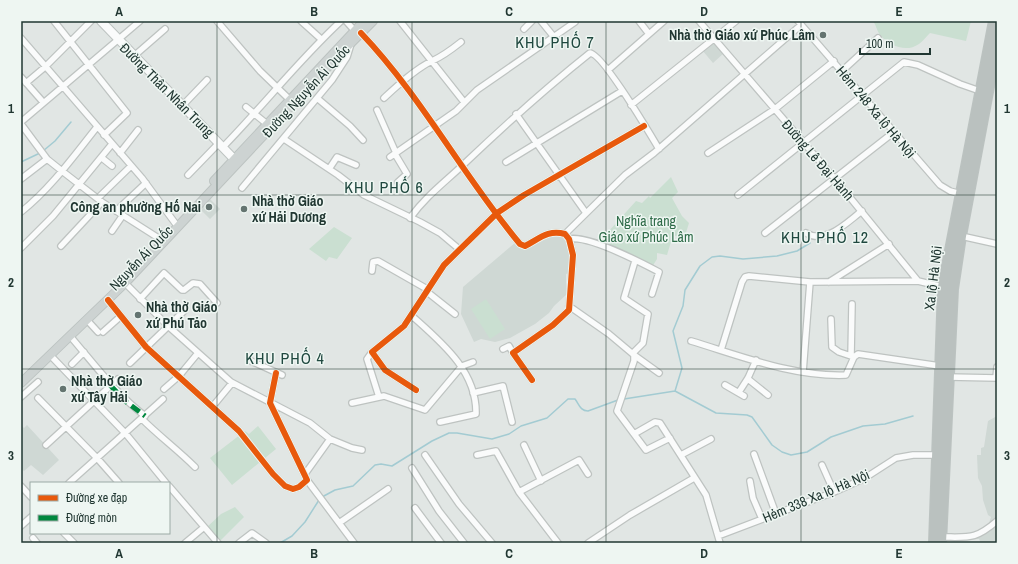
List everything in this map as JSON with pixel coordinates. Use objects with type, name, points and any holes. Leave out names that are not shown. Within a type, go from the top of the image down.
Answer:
[{"type":"highway","name":"Xa lộ Hà Nội","points":[[939,541],[953,289],[987,75],[994,21]]},
{"type":"highway","name":"Xa lộ Hà Nội","points":[[987,75],[997,44]]},
{"type":"highway","name":"Xa lộ Hà Nội","points":[[939,541],[937,455],[943,287],[961,194],[984,92]]},
{"type":"main road","name":"Đường Nguyễn Ái Quốc","points":[[257,140],[351,42],[364,21]]},
{"type":"main road","name":"Đường Nguyễn Ái Quốc","points":[[257,140],[267,124],[289,99],[357,31],[374,21]]},
{"type":"main road","name":"Nguyễn Ái Quốc","points":[[21,383],[108,300],[160,239],[234,158],[257,140]]},
{"type":"main road","name":"Nguyễn Ái Quốc","points":[[21,376],[122,284],[257,140]]},
{"type":"street","points":[[26,84],[91,21]]},
{"type":"street","name":"Đường Thân Nhân Trung","points":[[101,21],[234,158]]},
{"type":"street","points":[[140,21],[43,102],[21,123],[44,154],[62,171],[100,200],[160,239]]},
{"type":"street","points":[[217,21],[278,89],[289,99]]},
{"type":"street","points":[[301,21],[321,40]]},
{"type":"street","points":[[188,175],[255,114],[304,57],[341,21]]},
{"type":"street","points":[[346,21],[403,81],[461,166],[523,246],[546,233],[552,232],[565,234],[569,239],[573,255],[569,306],[566,313],[553,325],[513,353]]},
{"type":"street","points":[[400,21],[464,102]]},
{"type":"street","points":[[524,29],[532,21]]},
{"type":"street","points":[[541,21],[554,37]]},
{"type":"street","points":[[639,21],[649,34]]},
{"type":"street","points":[[608,70],[664,21]]},
{"type":"street","name":"Đường Lê Đại Hành","points":[[699,21],[862,211],[918,281]]},
{"type":"street","points":[[631,105],[736,21]]},
{"type":"street","points":[[57,22],[70,42],[127,114],[104,135]]},
{"type":"street","points":[[394,155],[456,111],[464,102],[575,22]]},
{"type":"street","points":[[565,234],[625,176],[744,74],[799,23]]},
{"type":"street","name":"Hẻm 248 Xa lộ Hà Nội","points":[[799,23],[834,61],[940,185],[950,191],[961,194]]},
{"type":"street","points":[[134,56],[165,29]]},
{"type":"street","points":[[21,38],[146,183],[175,223]]},
{"type":"street","points":[[842,71],[878,38]]},
{"type":"street","points":[[242,188],[317,98],[347,57],[351,42]]},
{"type":"street","points":[[384,98],[403,81],[432,61],[445,55],[461,42]]},
{"type":"street","points":[[410,218],[437,186],[461,166],[516,114],[590,53],[596,55],[608,70],[659,148]]},
{"type":"street","points":[[708,153],[775,110],[834,61]]},
{"type":"street","points":[[738,195],[905,62],[918,65],[960,84],[984,92]]},
{"type":"street","points":[[21,77],[43,102]]},
{"type":"street","points":[[184,106],[207,80]]},
{"type":"street","points":[[506,162],[622,91]]},
{"type":"street","points":[[317,98],[350,126],[363,140]]},
{"type":"street","points":[[246,107],[267,124]]},
{"type":"street","points":[[377,110],[394,155],[407,174],[398,182]]},
{"type":"street","points":[[516,114],[586,213]]},
{"type":"street","points":[[379,397],[367,358],[372,352],[404,326],[412,316],[444,265],[459,249],[497,213],[558,175],[644,126]]},
{"type":"street","points":[[21,212],[33,202],[62,171],[97,127]]},
{"type":"street","points":[[120,153],[138,130]]},
{"type":"street","points":[[765,233],[894,132]]},
{"type":"street","points":[[284,139],[329,169],[364,195],[440,233],[459,249]]},
{"type":"street","points":[[21,248],[53,216],[80,185],[112,144]]},
{"type":"street","points":[[21,179],[44,154]]},
{"type":"street","points":[[329,169],[337,157],[356,164]]},
{"type":"street","points":[[102,158],[112,166]]},
{"type":"street","points":[[62,246],[100,200],[131,166]]},
{"type":"street","points":[[116,211],[146,183]]},
{"type":"street","points":[[806,234],[812,237],[828,235],[862,211]]},
{"type":"street","points":[[112,231],[123,215]]},
{"type":"street","points":[[961,236],[997,244]]},
{"type":"street","points":[[569,239],[576,237],[586,240],[659,272],[652,294]]},
{"type":"street","points":[[829,282],[889,244]]},
{"type":"street","points":[[372,271],[373,262],[378,260],[427,290],[455,314]]},
{"type":"street","points":[[635,261],[624,298],[648,314],[644,343],[634,354],[634,361],[617,406],[618,413],[646,450],[670,438]]},
{"type":"street","points":[[140,299],[164,273],[182,290],[193,283],[200,284],[217,303]]},
{"type":"street","points":[[721,350],[742,282],[745,277],[749,276],[810,282],[918,281],[943,287]]},
{"type":"street","points":[[803,372],[810,282]]},
{"type":"street","points":[[122,284],[232,383],[310,423],[330,439],[352,448],[362,450]]},
{"type":"street","points":[[108,300],[146,347],[239,431],[273,474],[285,486],[293,489],[306,477],[330,439]]},
{"type":"street","points":[[691,341],[803,372],[846,375],[852,356],[852,304]]},
{"type":"street","points":[[569,306],[583,314],[659,373]]},
{"type":"street","points":[[130,363],[185,310]]},
{"type":"street","points":[[87,320],[101,332],[121,316]]},
{"type":"street","points":[[412,316],[441,342],[462,366],[473,393],[476,414],[440,422]]},
{"type":"street","points":[[832,319],[832,347],[839,352],[852,356],[858,354],[940,366]]},
{"type":"street","points":[[70,336],[125,401],[144,418],[158,435],[172,445],[195,467]]},
{"type":"street","points":[[503,349],[510,346],[513,353],[532,380]]},
{"type":"street","points":[[72,364],[84,352]]},
{"type":"street","points":[[372,352],[385,370],[416,390]]},
{"type":"street","points":[[164,389],[179,376],[198,353]]},
{"type":"street","points":[[50,355],[126,434],[165,482]]},
{"type":"street","points":[[251,360],[279,374],[270,403],[306,477],[316,494],[354,543]]},
{"type":"street","points":[[725,386],[742,394],[756,360]]},
{"type":"street","points":[[352,403],[379,397],[387,397],[425,410],[462,366],[473,362]]},
{"type":"street","points":[[948,377],[997,378],[997,366]]},
{"type":"street","points":[[46,445],[118,379]]},
{"type":"street","points":[[748,379],[768,395]]},
{"type":"street","points":[[21,397],[38,382]]},
{"type":"street","points":[[213,406],[232,383]]},
{"type":"street","points":[[473,393],[503,386],[512,422]]},
{"type":"street","points":[[38,398],[97,458],[118,482]]},
{"type":"street","points":[[70,482],[144,418],[163,399]]},
{"type":"street","points":[[634,434],[658,422],[670,438],[709,503],[720,543]]},
{"type":"street","points":[[680,455],[711,439]]},
{"type":"street","points":[[524,445],[541,481]]},
{"type":"street","points":[[477,455],[496,451],[519,492],[558,543]]},
{"type":"street","points":[[754,454],[776,514]]},
{"type":"street","points":[[425,455],[459,504],[492,543]]},
{"type":"street","name":"Hẻm 338 Xa lộ Hà Nội","points":[[718,536],[834,492],[865,478],[902,456],[937,455]]},
{"type":"street","points":[[519,492],[579,460],[588,474]]},
{"type":"street","points":[[822,465],[834,492]]},
{"type":"street","points":[[412,468],[439,511],[464,543]]},
{"type":"street","points":[[588,543],[630,514],[694,478]]},
{"type":"street","points":[[750,481],[753,498],[762,519]]},
{"type":"street","points":[[21,486],[30,496]]},
{"type":"street","points":[[170,487],[203,528],[218,543]]},
{"type":"street","points":[[339,523],[388,488]]},
{"type":"street","points":[[415,508],[441,543]]},
{"type":"street","points":[[21,526],[30,518]]},
{"type":"street","points":[[939,541],[976,536],[985,532],[997,521]]},
{"type":"street","points":[[186,543],[203,528]]},
{"type":"street","points":[[240,543],[252,533],[266,543]]},
{"type":"street","points":[[65,534],[72,542]]},
{"type":"street","points":[[33,538],[37,543]]},
{"type":"shaded area","points":[[714,41],[724,53],[713,63],[702,50]]},
{"type":"shaded area","name":"Công an phường Hố Nai","points":[[209,198],[220,209],[210,219],[199,208]]},
{"type":"shaded area","points":[[546,235],[564,235],[571,247],[570,273],[566,274],[566,295],[549,313],[535,324],[510,338],[495,342],[481,339],[474,342],[461,314],[463,287],[516,242],[519,246]]},
{"type":"shaded area","points":[[997,416],[997,543],[981,543],[979,539],[944,540],[944,534],[971,534],[983,529],[989,523],[991,517],[988,515],[983,500],[982,486],[978,478],[977,455],[981,455],[981,448],[984,447],[988,421]]},
{"type":"shaded area","points":[[21,425],[24,428],[27,425],[59,460],[43,475],[31,465],[24,471],[21,468]]},
{"type":"green space","points":[[873,21],[971,21],[966,41],[930,33],[914,47],[904,48],[893,45],[884,39],[880,35]]},
{"type":"green space","name":"Nghĩa trang Giáo xứ Phúc Lâm","points":[[671,177],[678,192],[672,198],[682,216],[689,223],[684,239],[673,235],[667,255],[657,253],[657,259],[652,267],[599,242],[636,201],[642,203],[649,196],[650,198]]},
{"type":"green space","points":[[334,227],[352,238],[337,259],[329,257],[326,261],[309,249]]},
{"type":"green space","points":[[486,299],[505,329],[490,339],[471,309]]},
{"type":"green space","points":[[258,426],[276,449],[232,485],[210,458],[245,431],[249,434]]},
{"type":"green space","points":[[235,507],[244,517],[219,542],[206,528],[221,514]]},
{"type":"waterway","points":[[43,151],[55,141],[71,122]]},
{"type":"waterway","points":[[21,162],[40,153]]},
{"type":"waterway","points":[[624,399],[675,391],[682,368],[673,331],[683,306],[685,290],[700,266],[712,257],[720,256],[743,259],[777,256],[797,251],[810,243]]},
{"type":"waterway","points":[[675,391],[716,413],[747,415],[752,417],[772,445],[782,452],[791,455],[807,452],[831,437],[863,426],[885,424],[913,416]]},
{"type":"waterway","points":[[322,497],[335,490],[353,486],[375,465],[381,464],[392,466],[432,441],[449,433],[492,439],[509,434],[521,426],[547,418],[568,399],[575,399],[581,409],[585,411],[618,400]]},
{"type":"waterway","points":[[280,543],[292,536],[305,522],[319,500]]},
{"type":"marked path","points":[[110,385],[125,401],[145,416]]},
{"type":"cycle path","points":[[361,33],[404,83],[499,218],[520,244],[525,246],[544,236],[554,233],[565,234],[569,239],[573,255],[569,310],[553,325],[513,353],[532,380]]},
{"type":"cycle path","points":[[416,390],[385,370],[372,352],[404,326],[444,265],[497,213],[524,195],[644,126]]},
{"type":"cycle path","points":[[108,300],[146,347],[239,431],[273,474],[285,486],[293,489],[299,487],[307,480],[270,403],[276,373]]},
{"type":"place","name":"Nhà thờ Giáo xứ Phúc Lâm","points":[[823,35]]},
{"type":"place","name":"Công an phường Hố Nai","points":[[209,207]]},
{"type":"place","name":"Nhà thờ Giáo xứ Hải Dương","points":[[244,209]]},
{"type":"place","name":"Nhà thờ Giáo xứ Phú Tảo","points":[[138,315]]},
{"type":"place","name":"Nhà thờ Giáo xứ Tây Hải","points":[[63,389]]},
{"type":"district","name":"KHU PHỐ 7","points":[[555,42]]},
{"type":"district","name":"KHU PHỐ 6","points":[[384,187]]},
{"type":"district","name":"KHU PHỐ 12","points":[[825,237]]},
{"type":"district","name":"KHU PHỐ 4","points":[[285,358]]}]
